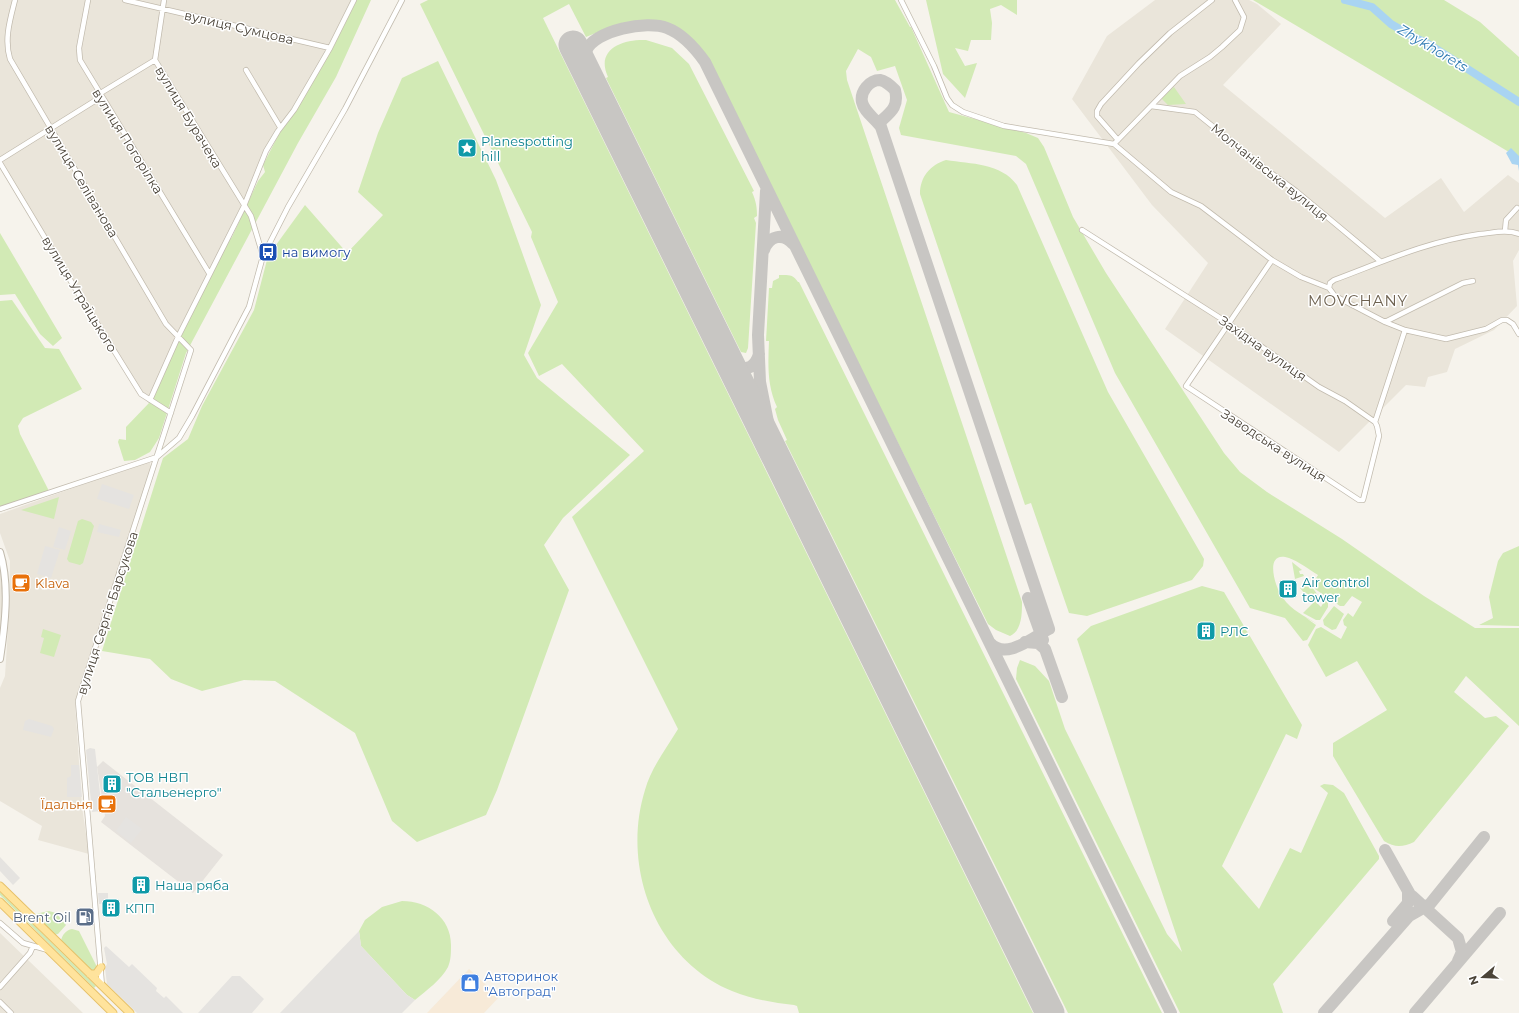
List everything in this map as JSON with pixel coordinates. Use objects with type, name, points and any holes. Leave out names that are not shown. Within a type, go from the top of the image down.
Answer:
[{"type":"main road","points":[[0,886],[130,1013]]},
{"type":"main road","points":[[0,902],[113,1013]]},
{"type":"main road","points":[[90,974],[96,974],[101,968]]},
{"type":"main road","points":[[102,987],[105,1005]]},
{"type":"street","name":"вулиця Селіванова","points":[[15,0],[7,34],[7,48],[10,59],[166,324],[191,350]]},
{"type":"street","name":"вулиця Погорілка","points":[[88,0],[79,55],[87,74],[209,273]]},
{"type":"street","name":"вулиця Сумцова","points":[[125,0],[330,48]]},
{"type":"street","name":"вулиця Бурачека","points":[[164,0],[155,60],[251,216],[263,256]]},
{"type":"street","points":[[150,400],[209,273],[244,206],[266,151],[280,127],[294,110],[330,48],[354,0]]},
{"type":"street","points":[[0,509],[157,457],[179,438],[200,402],[249,308],[263,256],[345,109],[402,0]]},
{"type":"street","points":[[901,0],[934,66],[947,98],[952,104],[963,112],[991,122],[1033,132],[1114,144],[1171,192],[1201,206],[1272,260],[1300,276],[1329,288],[1335,296],[1385,322],[1405,330],[1446,339],[1486,329],[1502,320],[1507,320],[1519,334]]},
{"type":"street","points":[[1118,140],[1096,116],[1096,111],[1170,33],[1212,0]]},
{"type":"street","points":[[1114,144],[1180,76],[1210,58],[1240,30],[1244,17],[1235,0]]},
{"type":"street","points":[[0,161],[51,130],[155,60]]},
{"type":"street","points":[[246,70],[280,127]]},
{"type":"street","name":"Молчанівська вулиця","points":[[1151,106],[1195,112],[1266,170],[1302,196],[1380,261]]},
{"type":"street","name":"вулиця Уграїцького","points":[[0,161],[95,321],[141,394],[171,413]]},
{"type":"street","points":[[1505,231],[1506,220],[1517,208]]},
{"type":"street","name":"Західна вулиця","points":[[1082,230],[1228,323],[1319,387],[1345,401],[1375,422]]},
{"type":"street","points":[[1329,288],[1330,283],[1334,280],[1380,261],[1428,244],[1456,238],[1505,231],[1519,234]]},
{"type":"street","points":[[1228,323],[1272,260]]},
{"type":"street","points":[[1385,322],[1463,283],[1473,281]]},
{"type":"street","name":"Заводська вулиця","points":[[1228,323],[1186,386],[1359,500],[1363,500],[1379,436],[1378,426],[1375,422]]},
{"type":"street","points":[[1375,422],[1405,330]]},
{"type":"street","name":"вулиця Сергія Барсукова","points":[[102,987],[78,701],[191,350]]},
{"type":"street","points":[[0,552],[4,574],[5,613],[0,659]]},
{"type":"street","points":[[0,923],[23,943],[50,951]]},
{"type":"street","points":[[0,987],[30,954],[33,946]]},
{"type":"street","points":[[0,1002],[11,1013]]},
{"type":"shaded area","points":[[0,0],[356,0],[294,110],[278,131],[244,206],[150,400],[141,394],[0,163]]},
{"type":"shaded area","points":[[1155,0],[1249,0],[1257,4],[1281,24],[1223,85],[1385,218],[1441,178],[1464,212],[1508,175],[1519,183],[1519,250],[1513,261],[1517,306],[1494,330],[1455,349],[1447,372],[1428,377],[1425,387],[1406,385],[1339,452],[1165,329],[1208,263],[1152,205],[1072,99],[1107,36]]},
{"type":"shaded area","points":[[146,462],[150,463],[151,467],[75,702],[82,807],[89,854],[38,840],[42,826],[0,801],[0,688],[5,676],[9,612],[10,561],[0,533],[0,514]]},
{"type":"shaded area","points":[[102,484],[134,495],[129,509],[97,499]]},
{"type":"shaded area","points":[[99,524],[121,530],[119,537],[97,532]]},
{"type":"shaded area","points":[[59,527],[71,531],[65,550],[53,547]]},
{"type":"shaded area","points":[[45,546],[60,550],[51,578],[37,574]]},
{"type":"shaded area","points":[[0,552],[4,574],[0,659]]},
{"type":"shaded area","points":[[29,719],[52,726],[54,729],[51,737],[23,730],[25,721]]},
{"type":"shaded area","points":[[90,748],[95,749],[102,811],[92,812],[86,750]]},
{"type":"shaded area","points":[[103,761],[223,855],[193,893],[101,822],[105,816],[97,767]]},
{"type":"shaded area","points":[[71,765],[79,765],[82,797],[67,797],[67,778],[71,776]]},
{"type":"shaded area","points":[[126,817],[142,829],[131,843],[116,831]]},
{"type":"shaded area","points":[[0,857],[20,878],[13,885],[0,871]]},
{"type":"shaded area","points":[[98,893],[108,893],[108,903],[99,904]]},
{"type":"shaded area","points":[[359,931],[361,946],[407,995],[415,1000],[402,1013],[280,1013]]},
{"type":"shaded area","points":[[0,933],[83,1013],[0,1013]]},
{"type":"shaded area","points":[[106,946],[129,967],[132,964],[157,988],[156,991],[164,998],[166,996],[183,1013],[137,1013],[107,984],[105,968],[107,964],[104,948]]},
{"type":"shaded area","name":"Авторинок \"Автоград\"","points":[[469,969],[499,997],[484,1013],[427,1013]]},
{"type":"shaded area","points":[[232,976],[240,976],[264,999],[252,1013],[198,1013]]},
{"type":"green space","points":[[356,0],[371,0],[336,77],[298,143],[186,353],[159,438],[150,452],[135,460],[124,461],[118,442],[119,439],[126,440],[126,427],[149,403],[166,364],[227,243],[232,237],[258,181],[265,172],[263,165],[279,134],[297,109],[327,57]]},
{"type":"green space","points":[[428,0],[895,0],[911,27],[949,112],[1026,133],[1038,138],[1044,147],[1073,217],[1106,273],[1224,453],[1240,472],[1267,492],[1342,539],[1424,596],[1475,628],[1519,628],[1519,726],[1466,676],[1454,692],[1485,718],[1496,716],[1509,726],[1414,842],[1399,846],[1392,845],[1384,841],[1333,756],[1333,743],[1387,710],[1357,661],[1326,677],[1308,645],[1316,629],[1321,627],[1341,639],[1347,627],[1344,625],[1343,620],[1348,613],[1353,617],[1362,602],[1352,596],[1344,606],[1340,606],[1315,589],[1313,583],[1318,575],[1293,559],[1281,557],[1276,559],[1273,571],[1280,593],[1290,606],[1317,624],[1305,617],[1316,625],[1307,640],[1303,641],[1285,618],[1250,608],[1115,373],[1026,164],[1016,156],[901,135],[899,128],[907,100],[895,66],[877,71],[871,57],[858,49],[846,71],[847,80],[1022,602],[1019,626],[1014,634],[1010,636],[996,630],[988,624],[711,67],[698,49],[685,36],[671,28],[656,23],[640,22],[624,24],[605,29],[586,37],[569,4],[543,18],[1033,1013],[799,1013],[797,1006],[770,1002],[747,996],[732,991],[705,976],[683,957],[664,934],[651,907],[642,879],[638,849],[639,819],[645,790],[659,759],[678,729],[572,517],[644,451],[562,364],[539,376],[528,353],[558,302],[531,237],[532,232],[420,4]]},
{"type":"green space","points":[[926,0],[1017,0],[1017,15],[1001,5],[990,9],[992,23],[991,40],[971,40],[968,51],[955,48],[965,66],[977,63],[965,98],[943,74]]},
{"type":"green space","points":[[1253,0],[1444,0],[1480,22],[1519,57],[1519,158]]},
{"type":"green space","points":[[646,40],[672,48],[689,64],[754,191],[752,192],[756,204],[757,216],[754,218],[756,223],[748,348],[746,353],[741,352],[606,78],[608,77],[605,67],[605,59],[608,53],[620,44],[629,41]]},
{"type":"green space","points":[[438,61],[496,180],[541,305],[524,355],[537,378],[630,455],[563,518],[544,545],[569,590],[497,790],[486,815],[417,842],[392,821],[355,733],[275,681],[244,680],[202,691],[171,679],[150,659],[102,651],[163,458],[188,439],[202,406],[254,310],[268,256],[305,205],[347,253],[383,215],[358,192],[378,133],[402,78]]},
{"type":"green space","points":[[1174,87],[1186,104],[1168,105],[1161,98]]},
{"type":"green space","points":[[946,160],[994,168],[1003,172],[1017,185],[1108,392],[1204,559],[1203,566],[1192,580],[1087,616],[1069,613],[1031,503],[1025,505],[920,194],[920,188],[927,172],[935,165]]},
{"type":"green space","points":[[0,233],[62,338],[53,346],[40,334],[15,294],[0,295]]},
{"type":"green space","points":[[779,275],[790,276],[799,282],[1162,1013],[1068,1013],[785,441],[787,440],[778,420],[775,409],[777,407],[771,391],[768,366],[769,341],[766,341],[769,288],[772,288],[773,281],[779,278]]},
{"type":"green space","points":[[12,300],[45,348],[59,349],[82,389],[23,418],[18,426],[20,434],[49,491],[0,508],[0,301]]},
{"type":"green space","points":[[59,497],[54,519],[21,510]]},
{"type":"green space","points":[[82,519],[91,522],[94,526],[83,563],[80,565],[69,562],[67,559],[78,521]]},
{"type":"green space","points":[[1519,546],[1519,626],[1479,625],[1493,618],[1489,597],[1498,561],[1503,553]]},
{"type":"green space","points":[[1292,562],[1302,570],[1299,571],[1300,574],[1303,574],[1304,576],[1295,579]]},
{"type":"green space","points":[[1308,582],[1318,595],[1312,602],[1300,588]]},
{"type":"green space","points":[[1202,586],[1224,592],[1302,725],[1297,739],[1286,734],[1222,866],[1259,909],[1290,848],[1301,853],[1328,793],[1320,786],[1324,784],[1333,785],[1344,793],[1379,856],[1379,859],[1273,984],[1283,1013],[1180,1013],[1016,679],[1017,668],[1020,660],[1035,666],[1049,681],[1065,729],[1167,934],[1182,952],[1077,639],[1091,626]]},
{"type":"green space","points":[[1325,600],[1328,603],[1328,607],[1320,620],[1316,620],[1303,613],[1315,601],[1321,607]]},
{"type":"green space","points":[[1334,606],[1344,614],[1336,629],[1332,630],[1324,625],[1323,620]]},
{"type":"green space","points":[[43,629],[61,635],[54,657],[40,653],[44,638],[41,637]]},
{"type":"green space","points":[[0,892],[96,986],[94,988],[0,895]]},
{"type":"green space","points":[[402,901],[421,904],[429,908],[442,919],[450,935],[451,954],[448,967],[438,981],[415,1000],[407,995],[361,946],[359,931],[365,920],[382,907]]},
{"type":"green space","points":[[49,911],[56,913],[66,925],[58,934],[53,935],[35,915]]},
{"type":"green space","points":[[72,929],[79,931],[97,967],[93,973],[61,941],[65,933]]},
{"type":"water","points":[[1511,148],[1519,156],[1519,171],[1518,165],[1512,164],[1506,153]]},
{"type":"waterway","name":"Zhykhorets","points":[[1345,0],[1372,7],[1391,24],[1427,43],[1519,102]]},
{"type":"taxiway","points":[[588,75],[585,66],[585,57],[586,51],[591,44],[610,32],[635,26],[658,26],[673,31],[688,42],[705,62],[1171,1013]]},
{"type":"taxiway","points":[[881,127],[867,112],[862,102],[862,94],[866,87],[872,82],[880,80],[893,88],[896,96],[893,109],[880,122],[881,127],[1049,629],[1028,642],[1011,649],[1004,650],[996,648],[990,643]]},
{"type":"taxiway","points":[[766,191],[758,335],[760,382],[769,427],[786,477]]},
{"type":"taxiway","points":[[764,250],[769,241],[777,237],[785,238],[793,244]]},
{"type":"taxiway","points":[[728,360],[737,366],[746,368],[754,364],[759,354]]},
{"type":"taxiway","points":[[1028,598],[1043,640]]},
{"type":"taxiway","points":[[1025,642],[1038,643],[1045,649],[1062,697]]},
{"type":"taxiway","points":[[1324,1013],[1409,916],[1430,904],[1484,837]]},
{"type":"taxiway","points":[[1385,850],[1412,898]]},
{"type":"taxiway","points":[[1393,921],[1408,903],[1408,891]]},
{"type":"taxiway","points":[[1412,896],[1458,938],[1462,952],[1458,961]]},
{"type":"taxiway","points":[[1415,1013],[1500,913]]},
{"type":"taxiway","points":[[1037,987],[1053,1013]]},
{"type":"runway","points":[[573,45],[1050,1013]]},
{"type":"place","name":"Planespotting hill","points":[[467,148]]},
{"type":"place","name":"на вимогу","points":[[268,252]]},
{"type":"place","name":"Klava","points":[[21,583]]},
{"type":"place","name":"Air control tower","points":[[1288,589]]},
{"type":"place","name":"РЛС","points":[[1206,631]]},
{"type":"place","name":"ТОВ НВП \"Стальенерго\"","points":[[112,784]]},
{"type":"place","name":"Їдальня","points":[[107,804]]},
{"type":"place","name":"Наша ряба","points":[[141,885]]},
{"type":"place","name":"КПП","points":[[111,908]]},
{"type":"place","name":"Brent Oil","points":[[85,917]]},
{"type":"place","name":"Авторинок \"Автоград\"","points":[[470,983]]},
{"type":"district","name":"MOVCHANY","points":[[1358,301]]}]
